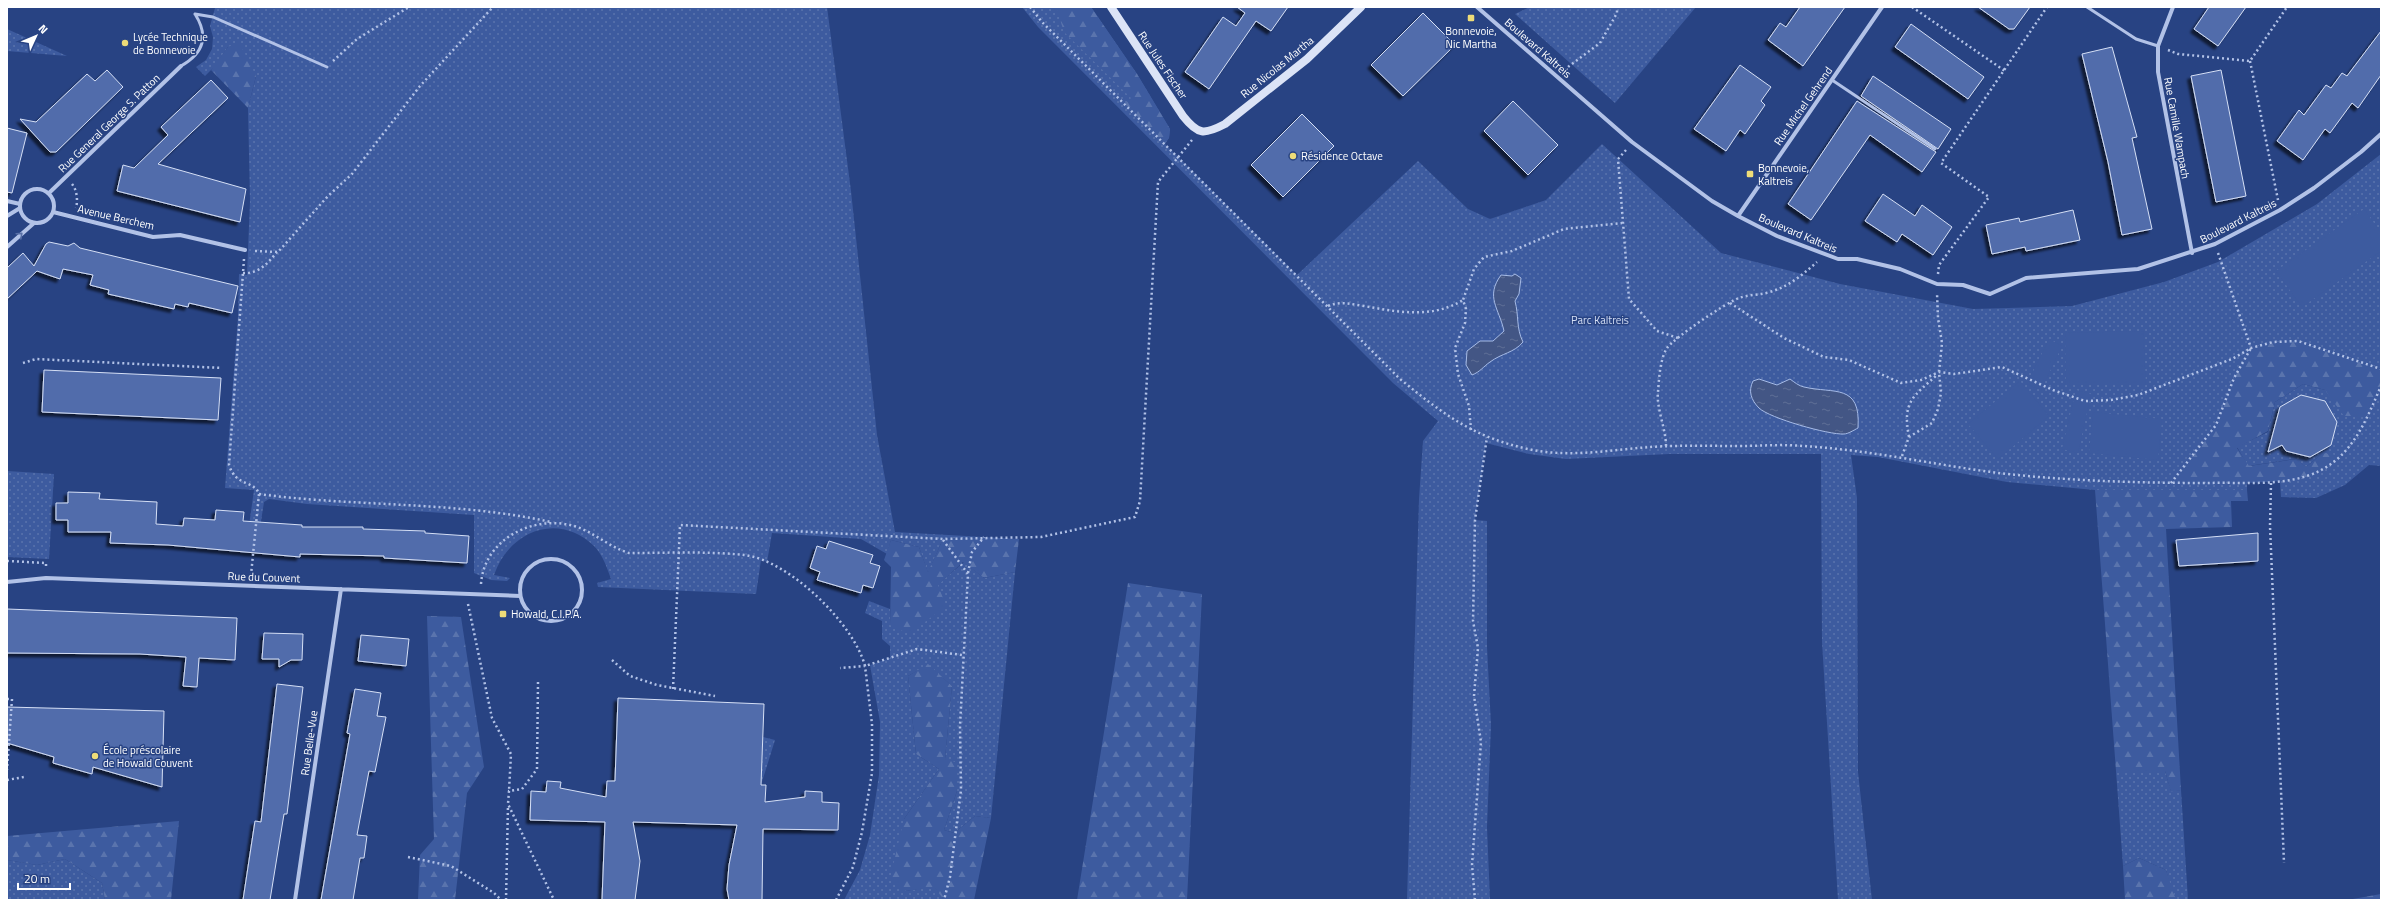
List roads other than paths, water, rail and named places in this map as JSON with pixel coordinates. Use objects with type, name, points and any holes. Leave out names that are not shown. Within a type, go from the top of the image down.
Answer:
[{"type":"street","name":"Rue Jules Fischer","points":[[1111,7],[1183,116],[1191,126],[1200,132]]},
{"type":"street","name":"Rue Nicolas Martha","points":[[1200,132],[1211,132],[1225,124],[1306,58],[1361,7]]},
{"type":"street","name":"Boulevard Kaltreis","points":[[1477,7],[1632,142],[1712,201],[1738,216],[1777,236],[1825,255],[1838,259],[1857,259],[1900,268],[1937,284],[1963,285],[1990,294],[2026,278],[2138,268],[2192,253],[2215,244],[2280,210],[2314,188],[2361,152],[2381,134]]},
{"type":"street","name":"Rue Michel Gehrend","points":[[1738,216],[1882,7]]},
{"type":"street","name":"Rue Camille Wampach","points":[[2173,7],[2158,46],[2158,72],[2161,97],[2192,253]]},
{"type":"street","name":"Rue General George S. Patton","points":[[50,193],[181,66]]},
{"type":"street","points":[[7,216],[20,206],[24,194],[29,191],[40,188],[50,193],[54,202],[53,212],[43,222],[34,223],[24,218],[20,206]]},
{"type":"street","points":[[7,201],[20,206]]},
{"type":"street","name":"Avenue Berchem","points":[[53,212],[153,237],[180,235],[245,250]]},
{"type":"street","points":[[7,247],[34,223]]},
{"type":"street","points":[[547,558],[567,562],[575,569],[582,588],[577,608],[570,615],[550,621],[540,619],[531,614],[524,606],[520,596],[520,586],[526,572],[537,562],[547,558]]},
{"type":"street","name":"Rue du Couvent","points":[[7,582],[46,578],[520,596]]},
{"type":"street","name":"Rue Belle-Vue","points":[[295,900],[341,589]]},
{"type":"lane","points":[[2087,7],[2136,39],[2158,46]]},
{"type":"lane","points":[[181,66],[192,59],[200,49],[203,37],[201,24],[195,14],[213,18],[327,67]]},
{"type":"lane","points":[[1832,80],[1936,149]]},
{"type":"water","points":[[1515,274],[1521,278],[1519,294],[1515,301],[1518,327],[1523,342],[1516,348],[1494,359],[1472,375],[1466,365],[1467,351],[1480,341],[1493,341],[1504,331],[1495,303],[1494,290],[1501,275],[1512,276]]},
{"type":"water","points":[[1759,379],[1777,385],[1790,379],[1798,385],[1804,387],[1843,393],[1850,397],[1855,404],[1858,414],[1858,428],[1846,434],[1836,434],[1786,421],[1765,412],[1756,405],[1751,395],[1751,385],[1753,381]]},
{"type":"place","name":"Bonnevoie, Nic Martha","points":[[1471,18]]},
{"type":"place","name":"Lycée Technique de Bonnevoie","points":[[125,43]]},
{"type":"place","name":"Résidence Octave","points":[[1293,156]]},
{"type":"place","name":"Bonnevoie, Kaltreis","points":[[1750,174]]},
{"type":"place","name":"Howald, C.I.P.A.","points":[[503,614]]},
{"type":"place","name":"École préscolaire de Howald Couvent","points":[[95,756]]},
{"type":"park label","name":"Parc Kaltreis","points":[[1600,320]]}]
